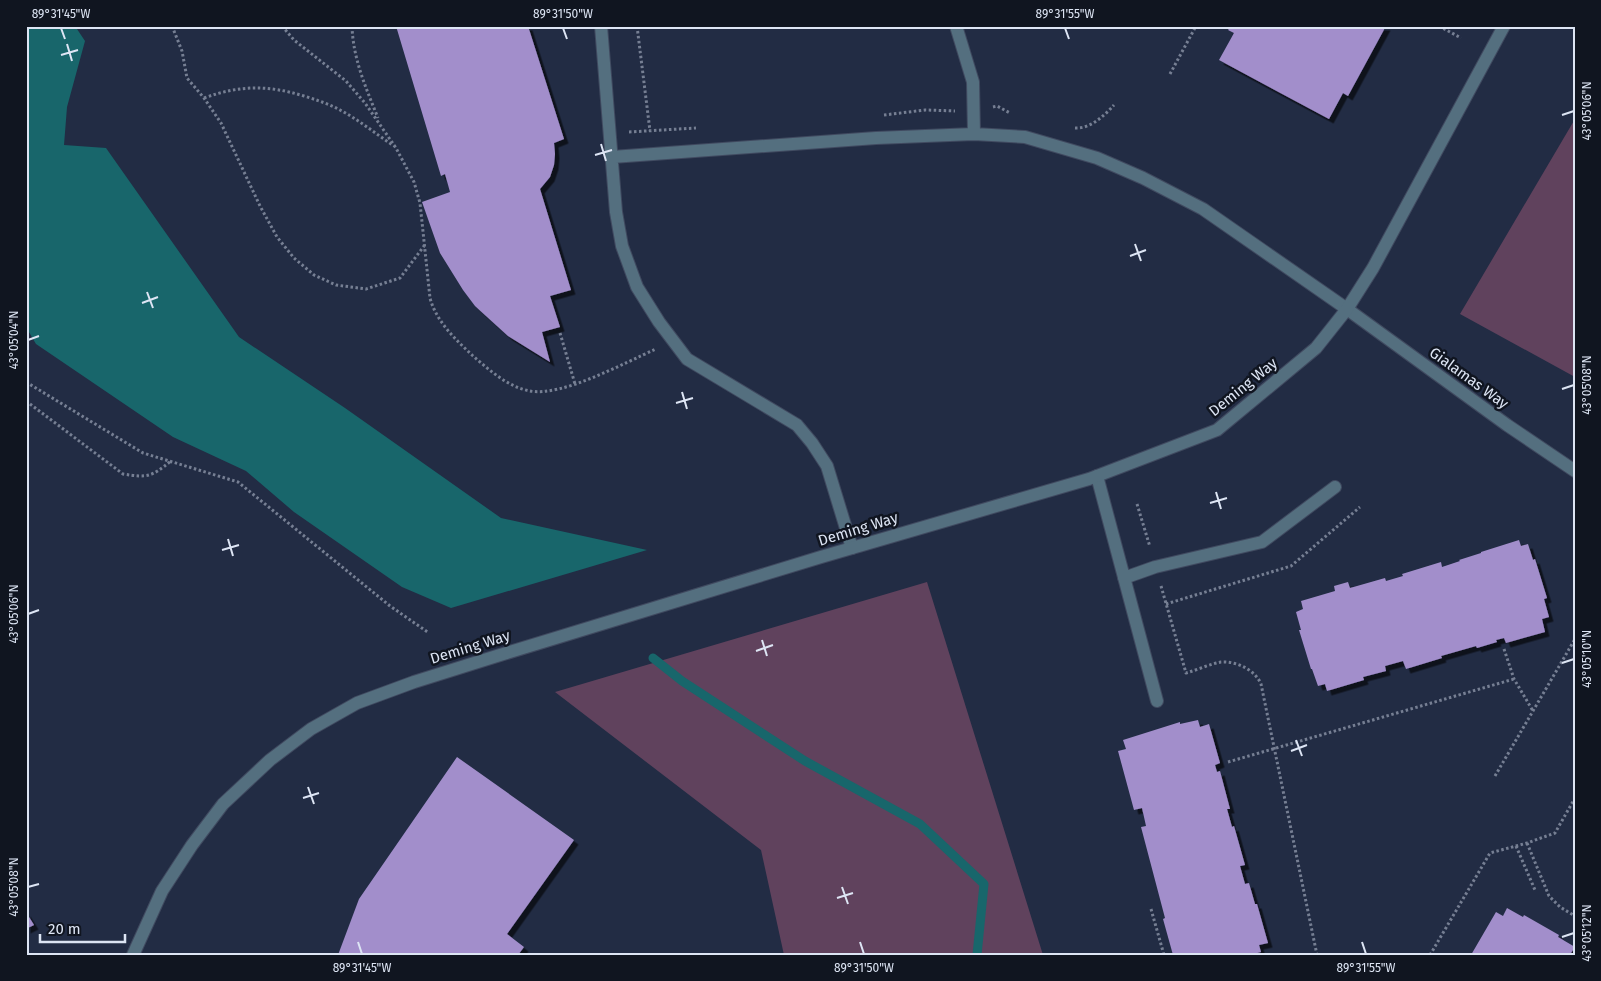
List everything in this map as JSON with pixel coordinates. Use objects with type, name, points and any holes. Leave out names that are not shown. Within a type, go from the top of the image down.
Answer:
[{"type":"street","points":[[600,26],[616,212],[622,246],[637,287],[659,322],[687,359],[797,425],[812,443],[826,466],[852,548]]},
{"type":"street","points":[[956,26],[973,82],[974,134]]},
{"type":"street","name":"Deming Way","points":[[133,955],[164,888],[192,845],[224,804],[270,760],[312,729],[357,703],[483,660],[1097,476],[1218,430],[1316,348],[1347,310],[1373,268],[1504,26]]},
{"type":"street","name":"Gialamas Way","points":[[612,157],[876,138],[974,134],[1025,137],[1097,158],[1143,178],[1203,209],[1507,425],[1575,471]]},
{"type":"street","points":[[1097,476],[1157,701]]},
{"type":"street","points":[[1124,578],[1155,566],[1262,542],[1335,486]]},
{"type":"path","points":[[172,26],[182,51],[187,78],[204,98],[221,123],[277,238],[294,258],[314,275],[336,285],[366,289],[400,278],[425,246]]},
{"type":"path","points":[[282,26],[294,40],[346,81],[365,103],[396,148],[414,182],[420,203],[430,298],[433,309],[445,326],[486,367],[516,386],[530,391],[544,392],[575,384],[656,349]]},
{"type":"path","points":[[352,26],[355,55],[363,82],[380,125]]},
{"type":"path","points":[[637,26],[650,131]]},
{"type":"path","points":[[1170,74],[1196,26]]},
{"type":"path","points":[[1440,26],[1461,38]]},
{"type":"path","points":[[204,98],[224,91],[252,87],[282,90],[318,100],[340,110],[396,148]]},
{"type":"path","points":[[560,333],[575,384]]},
{"type":"path","points":[[26,382],[143,453],[238,482],[390,606],[429,633]]},
{"type":"path","points":[[26,401],[123,474],[138,476],[155,474],[172,461]]},
{"type":"path","points":[[1137,504],[1186,673],[1221,662],[1239,665],[1258,676],[1262,684],[1316,955]]},
{"type":"path","points":[[1166,604],[1291,566],[1360,507]]},
{"type":"path","points":[[1495,776],[1575,639]]},
{"type":"path","points":[[1504,649],[1514,679],[1533,711]]},
{"type":"path","points":[[1228,762],[1514,679]]},
{"type":"path","points":[[1430,955],[1490,853],[1527,844],[1555,834],[1575,798]]},
{"type":"path","points":[[1527,844],[1549,896],[1560,907],[1575,916]]},
{"type":"path","points":[[1516,846],[1535,890]]},
{"type":"path","points":[[1151,908],[1164,955]]},
{"type":"shaded area","points":[[26,26],[75,26],[85,41],[67,107],[64,145],[106,148],[239,337],[345,408],[501,518],[647,550],[451,608],[402,587],[294,512],[246,471],[173,437],[36,344],[26,327]]},
{"type":"shaded area","points":[[1575,119],[1575,377],[1460,314]]},
{"type":"shaded area","points":[[927,582],[1043,955],[784,955],[761,850],[555,692]]},
{"type":"building","points":[[396,26],[528,26],[564,139],[554,143],[554,165],[550,177],[540,189],[571,290],[550,296],[560,327],[542,332],[550,362],[508,336],[475,306],[440,253],[422,202],[450,192],[445,174],[441,176]]},
{"type":"building","points":[[1231,26],[1386,26],[1348,96],[1343,93],[1329,119],[1219,60],[1234,33],[1228,30]]},
{"type":"building","points":[[1519,540],[1521,546],[1528,544],[1533,560],[1535,559],[1547,598],[1544,599],[1549,617],[1542,619],[1545,632],[1506,643],[1504,638],[1496,640],[1497,642],[1441,656],[1442,658],[1406,669],[1403,661],[1385,666],[1386,671],[1363,677],[1364,680],[1327,691],[1325,684],[1318,686],[1299,630],[1301,630],[1296,612],[1303,609],[1301,601],[1335,591],[1334,586],[1348,582],[1350,588],[1385,578],[1386,581],[1441,562],[1442,567]]},
{"type":"building","points":[[1198,720],[1200,727],[1209,724],[1220,763],[1215,765],[1217,772],[1220,771],[1230,809],[1227,809],[1245,865],[1240,866],[1245,884],[1249,883],[1255,904],[1257,904],[1268,943],[1259,945],[1261,952],[1250,955],[1173,955],[1141,827],[1146,826],[1142,808],[1134,810],[1118,751],[1126,749],[1123,740],[1180,722],[1180,724]]},
{"type":"building","points":[[457,757],[574,840],[507,934],[524,947],[518,955],[338,955],[359,899]]},
{"type":"building","points":[[1507,908],[1523,917],[1524,915],[1559,935],[1558,937],[1575,947],[1571,953],[1573,955],[1471,955],[1496,912],[1503,916]]},
{"type":"building","points":[[26,912],[34,925],[26,929]]},
{"type":"waterway","points":[[653,658],[682,681],[805,761],[920,824],[984,884],[977,955]]}]
